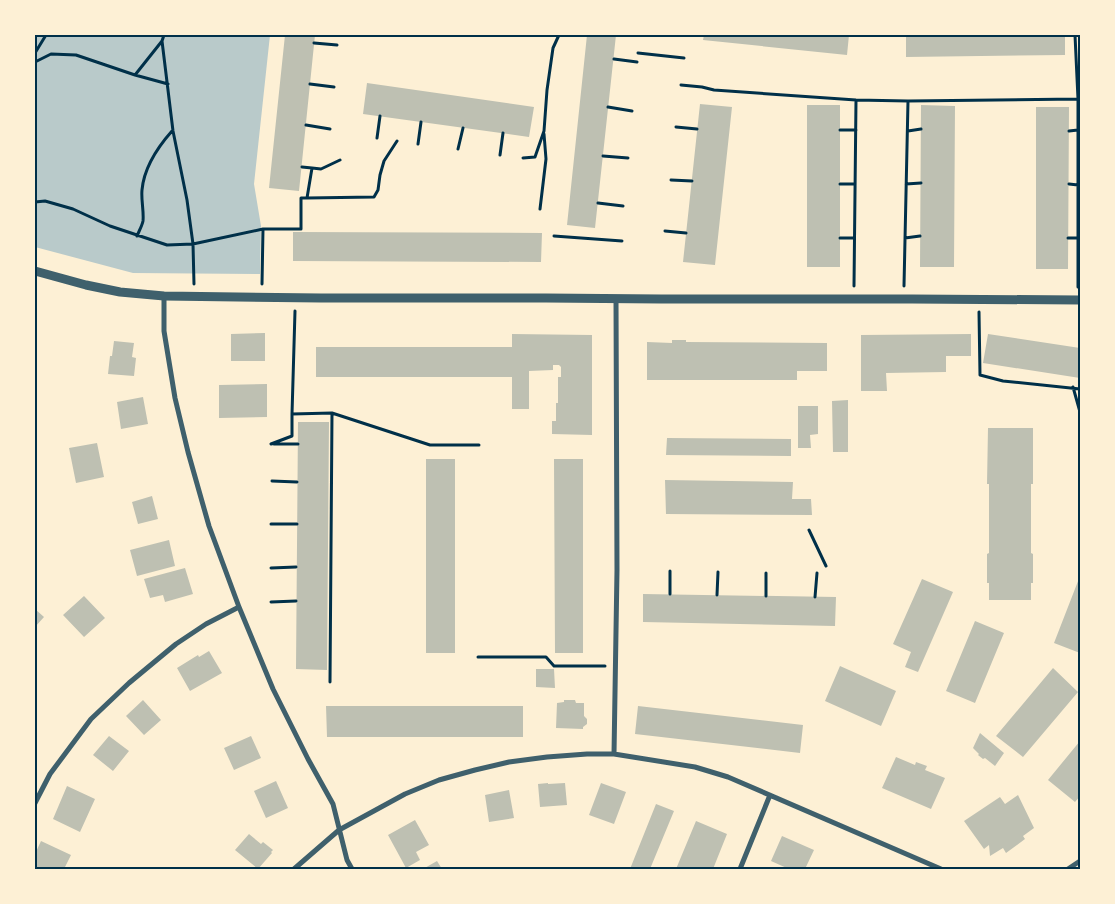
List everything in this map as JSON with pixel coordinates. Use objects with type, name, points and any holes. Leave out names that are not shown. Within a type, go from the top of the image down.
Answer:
[{"type":"street","points":[[35,271],[120,292],[164,296],[1079,300]]},
{"type":"street","points":[[164,296],[164,331],[175,398],[209,526],[239,607],[273,689],[333,804],[347,860],[352,869]]},
{"type":"street","points":[[614,754],[617,570],[616,299]]},
{"type":"street","points":[[35,803],[50,774],[91,719],[129,683],[176,644],[206,624],[239,607]]},
{"type":"street","points":[[294,869],[339,830],[405,794],[440,780],[509,762],[587,754],[614,754],[695,767],[728,777],[941,869]]},
{"type":"street","points":[[740,869],[770,795]]},
{"type":"street","points":[[1068,869],[1080,861]]},
{"type":"path","points":[[35,53],[46,35]]},
{"type":"path","points":[[134,75],[162,41],[164,35]]},
{"type":"path","points":[[540,209],[546,160],[544,131],[547,90],[553,48],[559,35]]},
{"type":"path","points":[[1074,35],[1078,99],[1079,300]]},
{"type":"path","points":[[162,41],[173,131],[188,200],[193,244],[194,296]]},
{"type":"path","points":[[314,43],[338,45]]},
{"type":"path","points":[[638,52],[684,58]]},
{"type":"path","points":[[35,62],[51,54],[76,55],[134,75],[168,84]]},
{"type":"path","points":[[614,59],[637,62]]},
{"type":"path","points":[[310,84],[334,87]]},
{"type":"path","points":[[681,85],[714,90],[856,100],[1078,99]]},
{"type":"path","points":[[854,299],[856,100]]},
{"type":"path","points":[[904,299],[908,101]]},
{"type":"path","points":[[608,107],[632,111]]},
{"type":"path","points":[[377,138],[380,116]]},
{"type":"path","points":[[418,144],[421,122]]},
{"type":"path","points":[[306,126],[330,129]]},
{"type":"path","points":[[676,127],[697,129]]},
{"type":"path","points":[[458,149],[463,128]]},
{"type":"path","points":[[840,130],[856,130]]},
{"type":"path","points":[[908,131],[921,130]]},
{"type":"path","points":[[1069,131],[1078,130]]},
{"type":"path","points":[[137,236],[142,222],[142,190],[145,174],[162,142],[173,131]]},
{"type":"path","points":[[523,158],[535,157],[544,131]]},
{"type":"path","points":[[500,155],[502,133]]},
{"type":"path","points":[[35,202],[44,201],[73,208],[110,226],[167,245],[193,244],[263,229],[300,228],[301,198],[374,197],[378,190],[384,161],[398,141]]},
{"type":"path","points":[[603,156],[628,158]]},
{"type":"path","points":[[302,167],[321,170],[340,160]]},
{"type":"path","points":[[307,198],[312,168]]},
{"type":"path","points":[[671,180],[692,181]]},
{"type":"path","points":[[840,184],[855,184]]},
{"type":"path","points":[[906,184],[920,184]]},
{"type":"path","points":[[1068,184],[1078,185]]},
{"type":"path","points":[[598,203],[623,206]]},
{"type":"path","points":[[262,297],[263,229]]},
{"type":"path","points":[[665,232],[686,233]]},
{"type":"path","points":[[554,236],[622,241]]},
{"type":"path","points":[[905,238],[920,236]]},
{"type":"path","points":[[840,238],[854,238]]},
{"type":"path","points":[[1068,238],[1078,238]]},
{"type":"path","points":[[295,298],[292,436],[271,444],[298,444]]},
{"type":"path","points":[[979,299],[980,375],[1002,381],[1080,388]]},
{"type":"path","points":[[1073,387],[1080,412]]},
{"type":"path","points":[[292,414],[332,413],[430,445],[478,445]]},
{"type":"path","points":[[330,682],[332,413]]},
{"type":"path","points":[[272,481],[298,482]]},
{"type":"path","points":[[271,524],[297,524]]},
{"type":"path","points":[[809,530],[826,566]]},
{"type":"path","points":[[271,568],[296,566]]},
{"type":"path","points":[[670,571],[670,594]]},
{"type":"path","points":[[717,595],[718,572]]},
{"type":"path","points":[[766,573],[766,596]]},
{"type":"path","points":[[815,597],[817,573]]},
{"type":"path","points":[[271,602],[296,601]]},
{"type":"path","points":[[478,657],[546,657],[554,666],[616,666]]},
{"type":"shaded area","points":[[35,35],[270,35],[254,184],[261,226],[260,274],[133,273],[35,247]]},
{"type":"building","points":[[285,35],[315,35],[299,191],[269,188]]},
{"type":"building","points":[[587,35],[616,35],[595,228],[567,225]]},
{"type":"building","points":[[704,35],[849,35],[847,55],[703,40]]},
{"type":"building","points":[[906,35],[1065,35],[1065,55],[906,57]]},
{"type":"building","points":[[367,83],[534,107],[529,137],[363,114]]},
{"type":"building","points":[[700,104],[732,107],[715,265],[683,262]]},
{"type":"building","points":[[807,105],[840,105],[840,267],[807,267]]},
{"type":"building","points":[[921,105],[955,106],[954,267],[920,267]]},
{"type":"building","points":[[1036,107],[1069,107],[1068,269],[1036,269]]},
{"type":"building","points":[[293,232],[542,233],[541,262],[293,261]]},
{"type":"building","points":[[265,333],[265,361],[231,361],[231,334]]},
{"type":"building","points":[[512,334],[592,335],[592,435],[552,434],[552,421],[556,421],[556,403],[558,403],[558,377],[561,377],[561,367],[559,365],[553,365],[553,370],[529,371],[529,409],[512,409],[512,377],[316,377],[316,347],[512,347]]},
{"type":"building","points":[[971,334],[971,356],[946,356],[946,372],[886,373],[887,391],[861,391],[861,335]]},
{"type":"building","points":[[988,334],[1080,348],[1080,378],[983,363]]},
{"type":"building","points":[[672,340],[686,340],[686,342],[827,343],[827,371],[797,371],[797,380],[647,380],[647,342],[672,343]]},
{"type":"building","points":[[114,341],[134,343],[132,357],[136,358],[134,376],[108,374]]},
{"type":"building","points":[[267,384],[267,417],[219,418],[219,385]]},
{"type":"building","points":[[143,397],[148,424],[121,429],[117,402]]},
{"type":"building","points":[[848,400],[848,452],[833,452],[832,401]]},
{"type":"building","points":[[798,406],[818,406],[818,434],[810,435],[811,448],[798,448]]},
{"type":"building","points":[[298,422],[329,422],[327,670],[296,669]]},
{"type":"building","points":[[988,428],[1033,428],[1031,553],[1033,554],[1033,583],[1031,583],[1031,600],[989,600],[989,583],[987,583],[987,554],[989,553]]},
{"type":"building","points":[[667,438],[791,439],[791,456],[666,455]]},
{"type":"building","points":[[97,443],[104,477],[76,483],[69,448]]},
{"type":"building","points":[[426,459],[455,459],[455,653],[426,653]]},
{"type":"building","points":[[554,459],[583,459],[583,653],[555,653]]},
{"type":"building","points":[[665,480],[793,482],[792,499],[811,499],[812,515],[666,514]]},
{"type":"building","points":[[152,496],[158,519],[138,524],[132,502]]},
{"type":"building","points":[[169,540],[175,566],[137,576],[130,550]]},
{"type":"building","points":[[185,568],[193,594],[165,602],[163,595],[150,598],[144,579]]},
{"type":"building","points":[[1080,576],[1080,653],[1054,643]]},
{"type":"building","points":[[922,579],[953,592],[918,672],[905,667],[911,652],[893,644]]},
{"type":"building","points":[[643,594],[836,597],[835,626],[643,622]]},
{"type":"building","points":[[84,596],[105,618],[84,637],[63,615]]},
{"type":"building","points":[[35,609],[44,617],[35,627]]},
{"type":"building","points":[[975,621],[1004,633],[975,703],[946,691]]},
{"type":"building","points":[[209,651],[222,673],[190,691],[177,668],[198,655],[199,657]]},
{"type":"building","points":[[840,666],[896,691],[881,726],[825,701]]},
{"type":"building","points":[[1053,668],[1078,692],[1023,757],[996,736]]},
{"type":"building","points":[[536,669],[554,669],[555,688],[536,687]]},
{"type":"building","points":[[143,700],[161,720],[144,735],[126,716]]},
{"type":"building","points":[[564,700],[575,700],[576,703],[584,703],[584,716],[587,719],[587,724],[583,729],[556,728],[557,703],[564,702]]},
{"type":"building","points":[[326,706],[523,706],[523,737],[327,737]]},
{"type":"building","points":[[638,706],[803,725],[800,753],[635,734]]},
{"type":"building","points":[[980,733],[1004,753],[995,766],[978,755],[973,748]]},
{"type":"building","points":[[109,736],[129,751],[113,771],[93,755]]},
{"type":"building","points":[[251,736],[261,758],[234,770],[224,748]]},
{"type":"building","points":[[1080,741],[1080,796],[1075,802],[1048,780]]},
{"type":"building","points":[[896,757],[915,765],[916,762],[927,766],[925,770],[945,778],[931,809],[882,788]]},
{"type":"building","points":[[276,781],[288,808],[266,818],[254,791]]},
{"type":"building","points":[[565,783],[567,805],[540,807],[538,784]]},
{"type":"building","points":[[601,783],[626,792],[614,824],[589,815]]},
{"type":"building","points":[[67,786],[95,799],[80,832],[53,819]]},
{"type":"building","points":[[509,790],[514,818],[489,822],[485,795]]},
{"type":"building","points":[[1018,795],[1034,828],[1023,836],[1025,839],[1006,853],[1003,848],[990,856],[989,845],[984,849],[964,821],[1000,797],[1005,804]]},
{"type":"building","points":[[656,804],[674,811],[650,869],[630,869]]},
{"type":"building","points":[[415,820],[429,845],[416,852],[420,860],[406,868],[388,835]]},
{"type":"building","points":[[696,821],[727,834],[713,869],[676,869]]},
{"type":"building","points":[[249,834],[261,844],[263,842],[273,850],[258,869],[235,850]]},
{"type":"building","points":[[782,836],[814,850],[805,869],[789,869],[771,861]]},
{"type":"building","points":[[41,841],[71,855],[64,869],[35,869],[35,854]]},
{"type":"building","points":[[437,861],[442,869],[423,869]]}]
